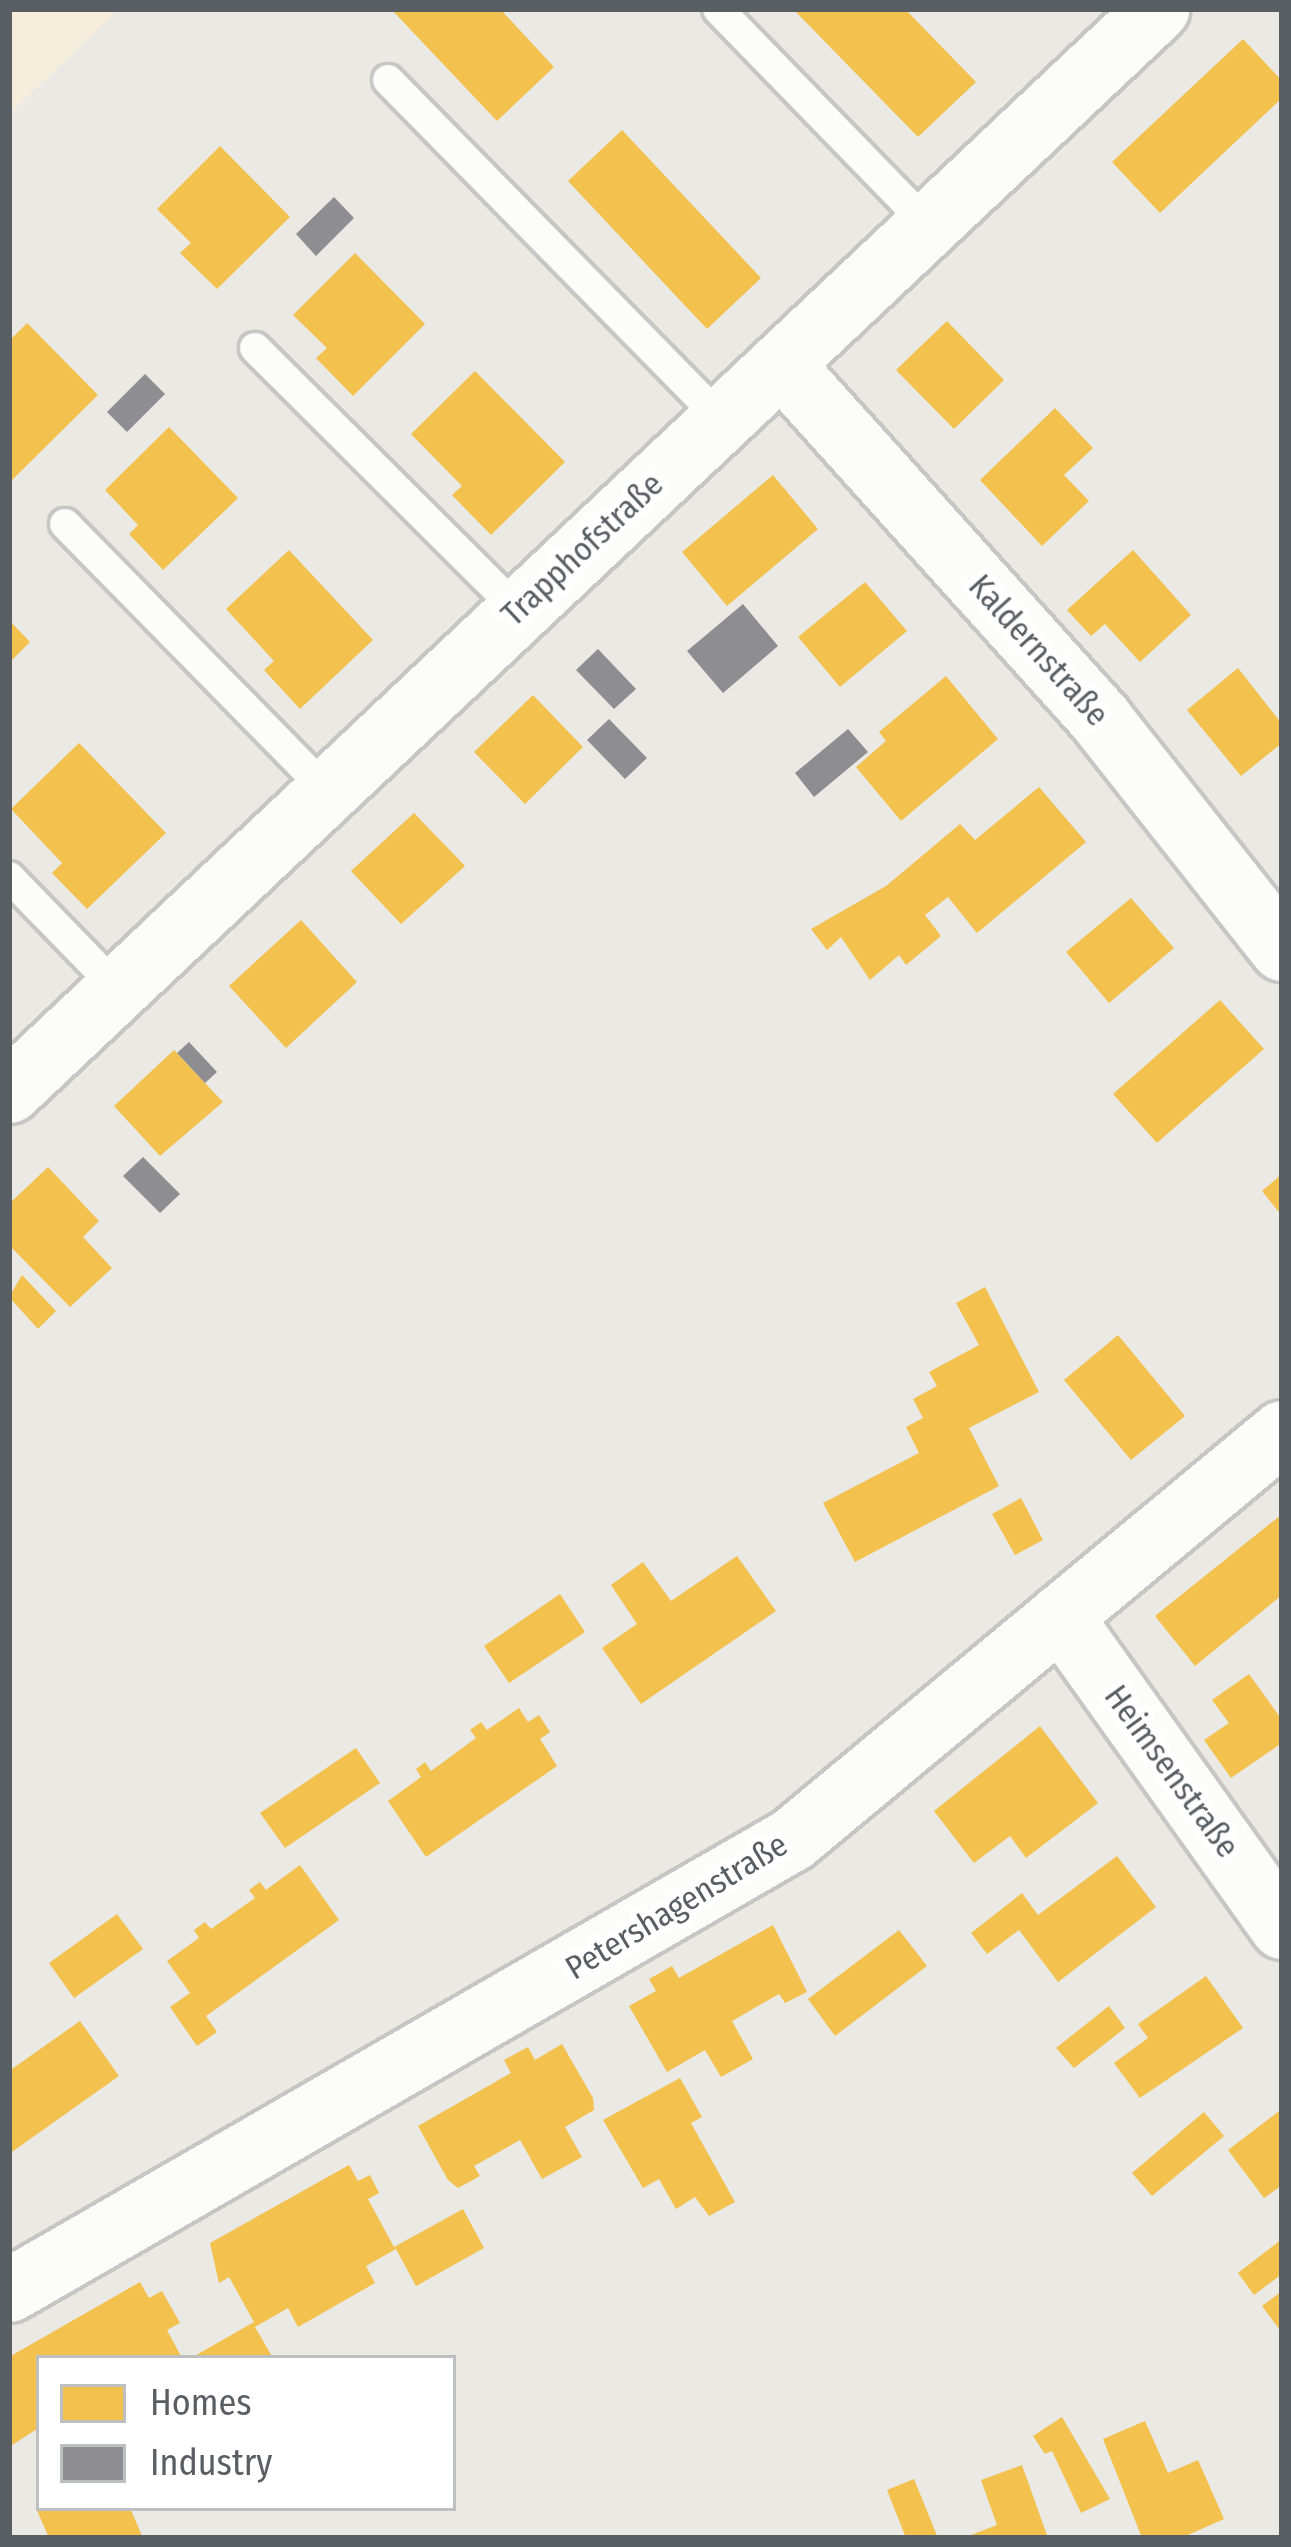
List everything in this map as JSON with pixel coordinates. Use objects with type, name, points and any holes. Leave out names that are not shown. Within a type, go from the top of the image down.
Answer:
[{"type":"street","name":"Trapphofstraße","points":[[9,1091],[928,225],[1135,16]]},
{"type":"street","name":"Kaldernstraße","points":[[781,364],[1101,720],[1282,949]]},
{"type":"street","name":"Petershagenstraße","points":[[9,2290],[723,1885],[792,1839],[1282,1432]]},
{"type":"street","name":"Heimsenstraße","points":[[1060,1616],[1282,1927]]},
{"type":"lane","points":[[718,9],[928,225]]},
{"type":"lane","points":[[388,80],[722,420]]},
{"type":"lane","points":[[255,348],[519,610]]},
{"type":"lane","points":[[65,524],[327,791]]},
{"type":"lane","points":[[9,877],[118,989]]},
{"type":"shaded area","points":[[9,9],[119,9],[9,114]]},
{"type":"building: Homes","points":[[391,9],[500,9],[554,67],[497,121]]},
{"type":"building: Homes","points":[[793,9],[905,9],[976,82],[918,137]]},
{"type":"building: Homes","points":[[1243,39],[1282,81],[1282,98],[1160,213],[1112,162]]},
{"type":"building: Homes","points":[[622,130],[761,278],[707,329],[568,181]]},
{"type":"building: Homes","points":[[220,146],[290,217],[217,289],[180,253],[191,243],[157,209]]},
{"type":"building: Homes","points":[[355,253],[425,324],[353,396],[316,358],[327,348],[293,315]]},
{"type":"building: Homes","points":[[947,321],[1004,380],[954,429],[896,370]]},
{"type":"building: Homes","points":[[27,323],[98,395],[9,483],[9,341]]},
{"type":"building: Homes","points":[[475,371],[565,462],[491,535],[452,495],[462,486],[411,434]]},
{"type":"building: Homes","points":[[1055,408],[1093,448],[1064,475],[1089,501],[1042,546],[980,480]]},
{"type":"building: Homes","points":[[169,427],[238,498],[163,570],[129,534],[138,525],[105,490]]},
{"type":"building: Homes","points":[[773,475],[818,529],[727,606],[682,552]]},
{"type":"building: Homes","points":[[289,550],[373,640],[300,709],[264,670],[274,661],[226,609]]},
{"type":"building: Homes","points":[[1133,550],[1191,615],[1140,662],[1105,624],[1091,636],[1067,610]]},
{"type":"building: Homes","points":[[865,582],[907,631],[840,687],[798,637]]},
{"type":"building: Homes","points":[[9,620],[30,642],[9,663]]},
{"type":"building: Homes","points":[[1238,668],[1282,724],[1282,743],[1241,776],[1187,710]]},
{"type":"building: Homes","points":[[946,676],[998,739],[901,821],[856,767],[886,741],[879,732]]},
{"type":"building: Homes","points":[[533,695],[583,747],[525,804],[474,752]]},
{"type":"building: Homes","points":[[79,743],[166,833],[87,909],[52,873],[62,863],[11,809]]},
{"type":"building: Homes","points":[[1039,787],[1086,842],[977,933],[948,897],[925,915],[941,936],[906,965],[899,955],[870,980],[841,937],[827,950],[811,929],[886,886],[960,824],[975,840]]},
{"type":"building: Homes","points":[[414,813],[465,866],[401,924],[351,871]]},
{"type":"building: Homes","points":[[1131,898],[1174,948],[1109,1003],[1066,952]]},
{"type":"building: Homes","points":[[301,920],[357,982],[286,1048],[229,986]]},
{"type":"building: Homes","points":[[1220,1000],[1264,1049],[1157,1143],[1113,1094]]},
{"type":"building: Homes","points":[[174,1050],[223,1102],[160,1156],[114,1106]]},
{"type":"building: Homes","points":[[48,1167],[99,1221],[83,1237],[112,1268],[70,1307],[9,1245],[9,1204]]},
{"type":"building: Homes","points":[[1282,1174],[1282,1216],[1262,1191]]},
{"type":"building: Homes","points":[[22,1275],[56,1311],[38,1329],[9,1297]]},
{"type":"building: Homes","points":[[985,1287],[1039,1392],[969,1428],[999,1486],[855,1562],[823,1503],[919,1453],[906,1427],[923,1418],[913,1399],[937,1386],[929,1372],[979,1345],[956,1303]]},
{"type":"building: Homes","points":[[1118,1335],[1185,1416],[1131,1460],[1064,1380]]},
{"type":"building: Homes","points":[[1021,1498],[1043,1540],[1015,1555],[992,1514]]},
{"type":"building: Homes","points":[[1282,1514],[1282,1595],[1195,1666],[1155,1616]]},
{"type":"building: Homes","points":[[737,1556],[776,1611],[641,1704],[602,1648],[637,1624],[611,1585],[643,1562],[671,1601]]},
{"type":"building: Homes","points":[[560,1594],[585,1632],[509,1683],[484,1646]]},
{"type":"building: Homes","points":[[1249,1674],[1282,1720],[1282,1743],[1231,1778],[1204,1740],[1229,1723],[1212,1700]]},
{"type":"building: Homes","points":[[519,1708],[528,1722],[539,1715],[550,1732],[540,1739],[557,1766],[426,1857],[388,1801],[421,1777],[416,1769],[425,1762],[431,1771],[476,1738],[470,1730],[481,1722],[487,1730]]},
{"type":"building: Homes","points":[[1040,1726],[1098,1803],[1026,1858],[1010,1836],[974,1863],[934,1811]]},
{"type":"building: Homes","points":[[356,1748],[380,1783],[285,1848],[260,1813]]},
{"type":"building: Homes","points":[[1117,1856],[1156,1907],[1058,1982],[1019,1930],[987,1954],[971,1933],[1022,1893],[1038,1915]]},
{"type":"building: Homes","points":[[300,1865],[339,1920],[206,2016],[217,2032],[197,2046],[170,2007],[190,1993],[167,1961],[199,1938],[194,1930],[205,1922],[211,1929],[255,1898],[249,1890],[260,1882],[266,1890]]},
{"type":"building: Homes","points":[[117,1914],[143,1949],[74,1998],[49,1963]]},
{"type":"building: Homes","points":[[773,1925],[807,1992],[785,2003],[779,1994],[732,2021],[753,2059],[721,2077],[705,2050],[667,2072],[629,2006],[656,1991],[649,1979],[672,1966],[679,1978]]},
{"type":"building: Homes","points":[[899,1930],[927,1966],[835,2036],[808,1999]]},
{"type":"building: Homes","points":[[1206,1976],[1243,2028],[1140,2098],[1114,2063],[1148,2038],[1138,2024]]},
{"type":"building: Homes","points":[[1109,2006],[1125,2028],[1074,2068],[1056,2048]]},
{"type":"building: Homes","points":[[80,2021],[119,2076],[9,2154],[9,2071]]},
{"type":"building: Homes","points":[[562,2044],[593,2098],[594,2110],[565,2127],[582,2157],[542,2179],[520,2140],[474,2166],[480,2176],[458,2188],[448,2180],[418,2126],[511,2073],[504,2060],[528,2047],[535,2060]]},
{"type":"building: Homes","points":[[680,2078],[702,2117],[691,2123],[735,2202],[709,2216],[695,2197],[676,2209],[659,2179],[643,2188],[603,2120]]},
{"type":"building: Homes","points":[[1282,2109],[1282,2185],[1264,2198],[1228,2150]]},
{"type":"building: Homes","points":[[1204,2112],[1224,2136],[1152,2196],[1132,2173]]},
{"type":"building: Homes","points":[[349,2165],[358,2181],[370,2175],[379,2193],[368,2199],[394,2247],[463,2209],[484,2248],[416,2286],[396,2249],[366,2266],[375,2283],[298,2327],[288,2308],[255,2327],[271,2355],[196,2355],[254,2322],[229,2277],[219,2283],[210,2243]]},
{"type":"building: Homes","points":[[1282,2239],[1282,2274],[1254,2295],[1238,2273]]},
{"type":"building: Homes","points":[[140,2282],[149,2298],[162,2291],[180,2323],[167,2330],[180,2355],[36,2355],[36,2430],[12,2445],[9,2357]]},
{"type":"building: Homes","points":[[1282,2291],[1282,2333],[1262,2306]]},
{"type":"building: Homes","points":[[1062,2417],[1110,2499],[1081,2513],[1052,2451],[1045,2454],[1033,2436]]},
{"type":"building: Homes","points":[[1145,2421],[1168,2473],[1198,2460],[1224,2519],[1181,2538],[1142,2538],[1103,2439]]},
{"type":"building: Homes","points":[[1022,2465],[1048,2538],[963,2538],[997,2525],[981,2480]]},
{"type":"building: Homes","points":[[914,2479],[938,2538],[906,2538],[887,2490]]},
{"type":"building: Homes","points":[[37,2511],[131,2511],[143,2538],[49,2538]]},
{"type":"building: Industry","points":[[334,197],[354,218],[316,256],[296,234]]},
{"type":"building: Industry","points":[[145,374],[165,394],[127,432],[107,412]]},
{"type":"building: Industry","points":[[743,604],[778,646],[723,693],[687,651]]},
{"type":"building: Industry","points":[[598,649],[636,689],[614,709],[576,670]]},
{"type":"building: Industry","points":[[609,719],[647,758],[625,779],[587,740]]},
{"type":"building: Industry","points":[[848,729],[868,752],[814,797],[795,773]]},
{"type":"building: Industry","points":[[189,1042],[217,1072],[205,1083],[177,1053]]},
{"type":"building: Industry","points":[[143,1157],[180,1194],[160,1213],[123,1176]]}]
